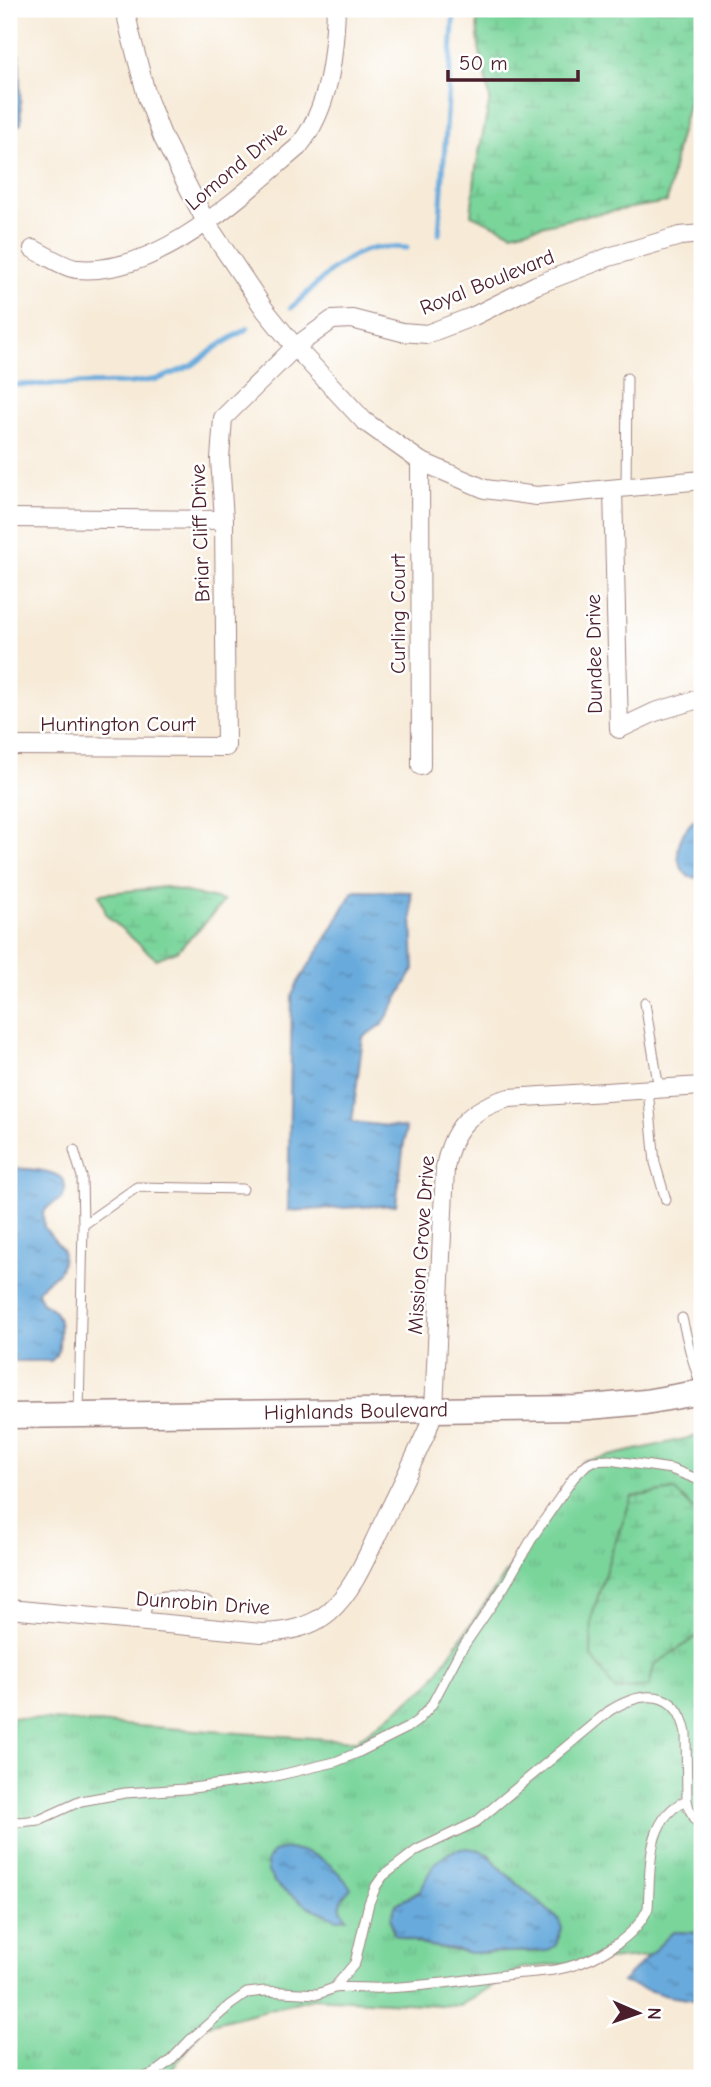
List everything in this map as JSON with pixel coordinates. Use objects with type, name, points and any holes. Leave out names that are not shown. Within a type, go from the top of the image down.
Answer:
[{"type":"street","points":[[125,9],[147,97],[163,138],[207,224],[251,290],[295,347],[364,421],[420,461],[485,489],[537,496],[702,480]]},
{"type":"street","name":"Lomond Drive","points":[[33,249],[74,269],[111,267],[144,257],[207,224],[299,147],[306,137],[325,98],[334,53],[337,9]]},
{"type":"street","name":"Royal Boulevard","points":[[295,347],[322,326],[342,318],[415,334],[436,332],[536,285],[609,257],[680,236],[702,234]]},
{"type":"street","name":"Briar Cliff Drive","points":[[226,747],[224,520],[220,458],[223,418],[295,347]]},
{"type":"street","name":"Curling Court","points":[[420,461],[421,766]]},
{"type":"street","name":"Dundee Drive","points":[[620,489],[619,729],[655,712],[702,698]]},
{"type":"street","points":[[9,518],[224,520]]},
{"type":"street","name":"Huntington Court","points":[[9,746],[226,747]]},
{"type":"street","name":"Mission Grove Drive","points":[[434,1410],[445,1168],[447,1153],[460,1127],[480,1109],[509,1098],[702,1086]]},
{"type":"street","name":"Highlands Boulevard","points":[[9,1416],[612,1406],[702,1392]]},
{"type":"street","name":"Dunrobin Drive","points":[[9,1609],[255,1632],[276,1632],[304,1626],[328,1613],[343,1598],[428,1431],[434,1410]]},
{"type":"lane","points":[[620,489],[626,378]]},
{"type":"lane","points":[[645,1003],[653,1089],[655,1163],[666,1200]]},
{"type":"lane","points":[[74,1150],[82,1177],[83,1225],[79,1415]]},
{"type":"lane","points":[[83,1225],[137,1187],[243,1189]]},
{"type":"lane","points":[[682,1318],[702,1392]]},
{"type":"lane","points":[[9,1820],[39,1820],[81,1801],[125,1793],[184,1789],[279,1776],[335,1762],[357,1753],[407,1728],[431,1706],[459,1653],[534,1535],[574,1477],[587,1464],[609,1460],[671,1469],[702,1481]]},
{"type":"lane","points":[[144,1622],[148,1604],[154,1598],[166,1595],[208,1602]]},
{"type":"lane","points":[[334,1988],[355,1963],[369,1903],[383,1876],[417,1850],[475,1822],[625,1700],[656,1696],[671,1703],[684,1723],[687,1800],[702,1830]]},
{"type":"lane","points":[[142,2078],[153,2074],[170,2061],[189,2041],[247,1993],[265,1991],[318,1994],[334,1988],[383,1988],[460,1981],[553,1970],[587,1961],[620,1940],[644,1916],[648,1908],[653,1848],[660,1824],[671,1808],[687,1800]]},
{"type":"green space","points":[[476,9],[702,9],[702,54],[677,146],[667,202],[579,217],[512,233],[471,215],[476,168],[490,99],[479,47]]},
{"type":"green space","points":[[165,887],[224,901],[177,951],[156,959],[107,916],[99,894]]},
{"type":"green space","points":[[702,1435],[702,1517],[674,1490],[632,1497],[592,1617],[653,1665],[702,1633],[702,1933],[673,1932],[649,1956],[522,1968],[459,2006],[313,1998],[204,2026],[170,2072],[147,2078],[9,2078],[9,1717],[356,1741],[428,1686],[583,1462]],"holes":[[[488,1854],[503,1871],[559,1920],[547,1951],[468,1953],[424,1945],[394,1934],[391,1923],[396,1904]]]},
{"type":"green space","points":[[674,1490],[702,1517],[702,1633],[654,1665],[649,1687],[615,1690],[591,1655],[592,1617],[632,1497]]},
{"type":"water","points":[[9,46],[19,55],[21,124],[9,130]]},
{"type":"water","points":[[702,815],[702,878],[689,877],[679,861],[679,843],[688,827]]},
{"type":"water","points":[[353,891],[411,892],[414,969],[383,1024],[363,1037],[352,1122],[406,1128],[396,1205],[288,1211],[292,996]]},
{"type":"water","points":[[9,1169],[30,1169],[55,1174],[65,1184],[62,1198],[43,1213],[44,1227],[63,1251],[61,1268],[38,1291],[41,1302],[54,1311],[59,1321],[59,1349],[51,1361],[9,1361]]},
{"type":"water","points":[[467,1848],[488,1854],[503,1871],[559,1920],[562,1928],[556,1945],[547,1951],[468,1953],[424,1945],[394,1934],[391,1918],[396,1904],[420,1892],[427,1875],[442,1857]]},
{"type":"water","points":[[287,1849],[307,1852],[324,1860],[345,1880],[351,1888],[341,1902],[341,1909],[347,1918],[337,1919],[310,1907],[274,1882],[268,1872],[267,1861],[273,1852]]},
{"type":"water","points":[[673,1932],[702,1933],[702,2001],[667,1996],[622,1982]]},
{"type":"waterway","points":[[439,234],[454,9]]},
{"type":"waterway","points":[[291,308],[349,258],[376,248],[407,248]]},
{"type":"waterway","points":[[9,385],[131,383],[159,379],[193,365],[248,328]]}]
